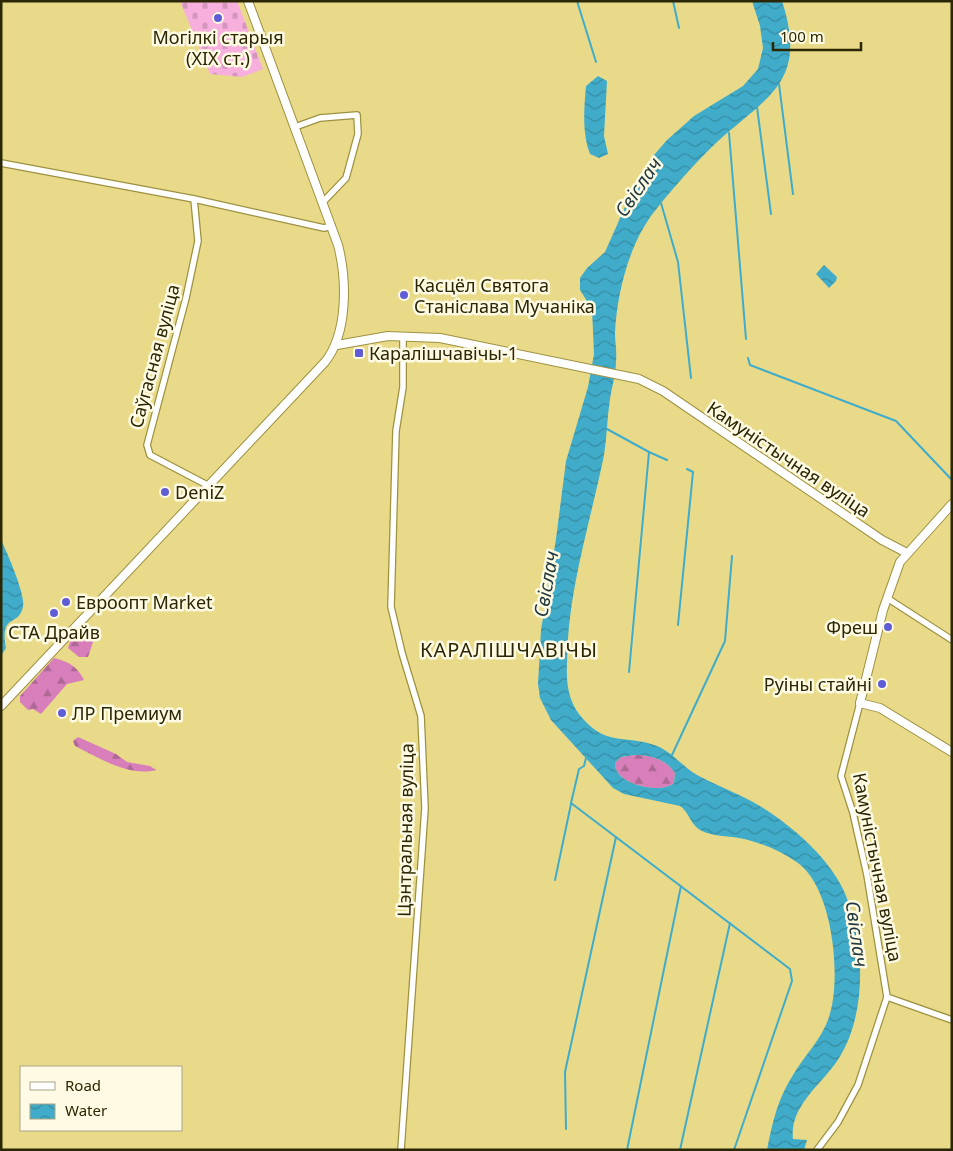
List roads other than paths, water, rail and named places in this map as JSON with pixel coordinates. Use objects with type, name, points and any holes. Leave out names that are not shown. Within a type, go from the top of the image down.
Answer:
[{"type":"street","points":[[1,706],[325,362],[337,345],[343,305],[344,282],[341,257],[332,226],[248,1]]},
{"type":"street","points":[[296,127],[320,118],[357,115],[358,134],[346,178],[323,202]]},
{"type":"street","points":[[1,163],[194,199],[324,228],[332,226]]},
{"type":"street","name":"Саўгасная вуліца","points":[[194,199],[198,241],[186,298],[147,445],[150,455],[209,486]]},
{"type":"street","points":[[337,345],[368,338],[402,336]]},
{"type":"street","name":"Камуністычная вуліца","points":[[402,336],[448,339],[578,366],[629,377],[663,391],[874,534],[907,553],[900,562],[887,598],[841,776],[854,813],[867,875],[887,998],[858,1085],[838,1122],[817,1150]]},
{"type":"street","name":"Цэнтральная вуліца","points":[[401,1150],[425,808],[422,716],[402,653],[392,607],[396,440],[403,387],[402,336]]},
{"type":"street","points":[[907,553],[952,504]]},
{"type":"street","points":[[887,598],[952,640]]},
{"type":"street","points":[[860,703],[880,708],[952,752]]},
{"type":"street","points":[[887,998],[952,1020]]},
{"type":"water","name":"Свіслач","points":[[752,1],[782,1],[789,28],[790,51],[787,69],[779,84],[767,98],[708,151],[661,203],[645,225],[631,254],[626,270],[616,318],[616,366],[609,406],[604,455],[575,585],[568,637],[567,672],[572,702],[580,715],[594,729],[611,737],[657,746],[668,752],[697,775],[746,798],[766,810],[807,842],[830,868],[846,896],[857,935],[860,956],[859,1000],[855,1021],[839,1058],[809,1095],[796,1116],[793,1127],[793,1139],[807,1140],[804,1150],[767,1150],[773,1120],[783,1093],[797,1068],[822,1033],[829,1017],[833,1000],[835,980],[834,958],[827,913],[810,875],[798,863],[770,848],[739,838],[715,835],[702,831],[695,826],[680,806],[624,794],[613,788],[551,720],[540,698],[538,684],[541,630],[556,539],[566,461],[588,387],[594,354],[592,309],[580,290],[580,278],[587,268],[605,252],[633,189],[654,155],[667,140],[694,116],[743,86],[758,69],[763,48],[760,26]],"holes":[[[641,755],[652,757],[667,764],[675,773],[674,783],[659,788],[649,787],[630,782],[622,777],[615,763],[621,757]]]},
{"type":"water","points":[[598,76],[607,81],[604,136],[608,154],[599,158],[590,154],[587,146],[584,121],[586,86]]},
{"type":"water","points":[[824,265],[837,277],[836,281],[829,288],[816,274]]},
{"type":"water","points":[[1,540],[22,594],[23,607],[21,613],[5,629],[6,648],[1,656]]},
{"type":"waterway","points":[[577,1],[596,62]]},
{"type":"waterway","points":[[673,1],[679,28]]},
{"type":"waterway","points":[[779,84],[793,194]]},
{"type":"waterway","points":[[757,107],[771,214]]},
{"type":"waterway","points":[[729,133],[746,339]]},
{"type":"waterway","points":[[661,203],[678,262],[691,378]]},
{"type":"waterway","points":[[748,358],[750,365],[896,421],[952,480]]},
{"type":"waterway","points":[[607,429],[649,452],[629,672]]},
{"type":"waterway","points":[[649,452],[667,460]]},
{"type":"waterway","points":[[678,625],[693,472],[687,469]]},
{"type":"waterway","points":[[672,755],[725,641],[732,556]]},
{"type":"waterway","points":[[586,758],[584,766],[579,769],[571,803],[790,969],[792,981],[734,1150]]},
{"type":"waterway","points":[[555,880],[571,804]]},
{"type":"waterway","points":[[566,1129],[565,1072],[616,837]]},
{"type":"waterway","points":[[627,1150],[681,886]]},
{"type":"waterway","points":[[680,1150],[730,923]]},
{"type":"place","name":"Могілкі старыя (XIX ст.)","points":[[218,18]]},
{"type":"place","name":"Касцёл Святога Станіслава Мучаніка","points":[[404,295]]},
{"type":"place","name":"Каралішчавічы-1","points":[[359,353]]},
{"type":"place","name":"DeniZ","points":[[165,492]]},
{"type":"place","name":"Евроопт Market","points":[[66,602]]},
{"type":"place","name":"СТА Драйв","points":[[54,613]]},
{"type":"place","name":"Фреш","points":[[888,627]]},
{"type":"place","name":"Руіны стайні","points":[[882,684]]},
{"type":"place","name":"ЛР Премиум","points":[[62,713]]},
{"type":"district","name":"КАРАЛІШЧАВІЧЫ","points":[[509,649]]}]
